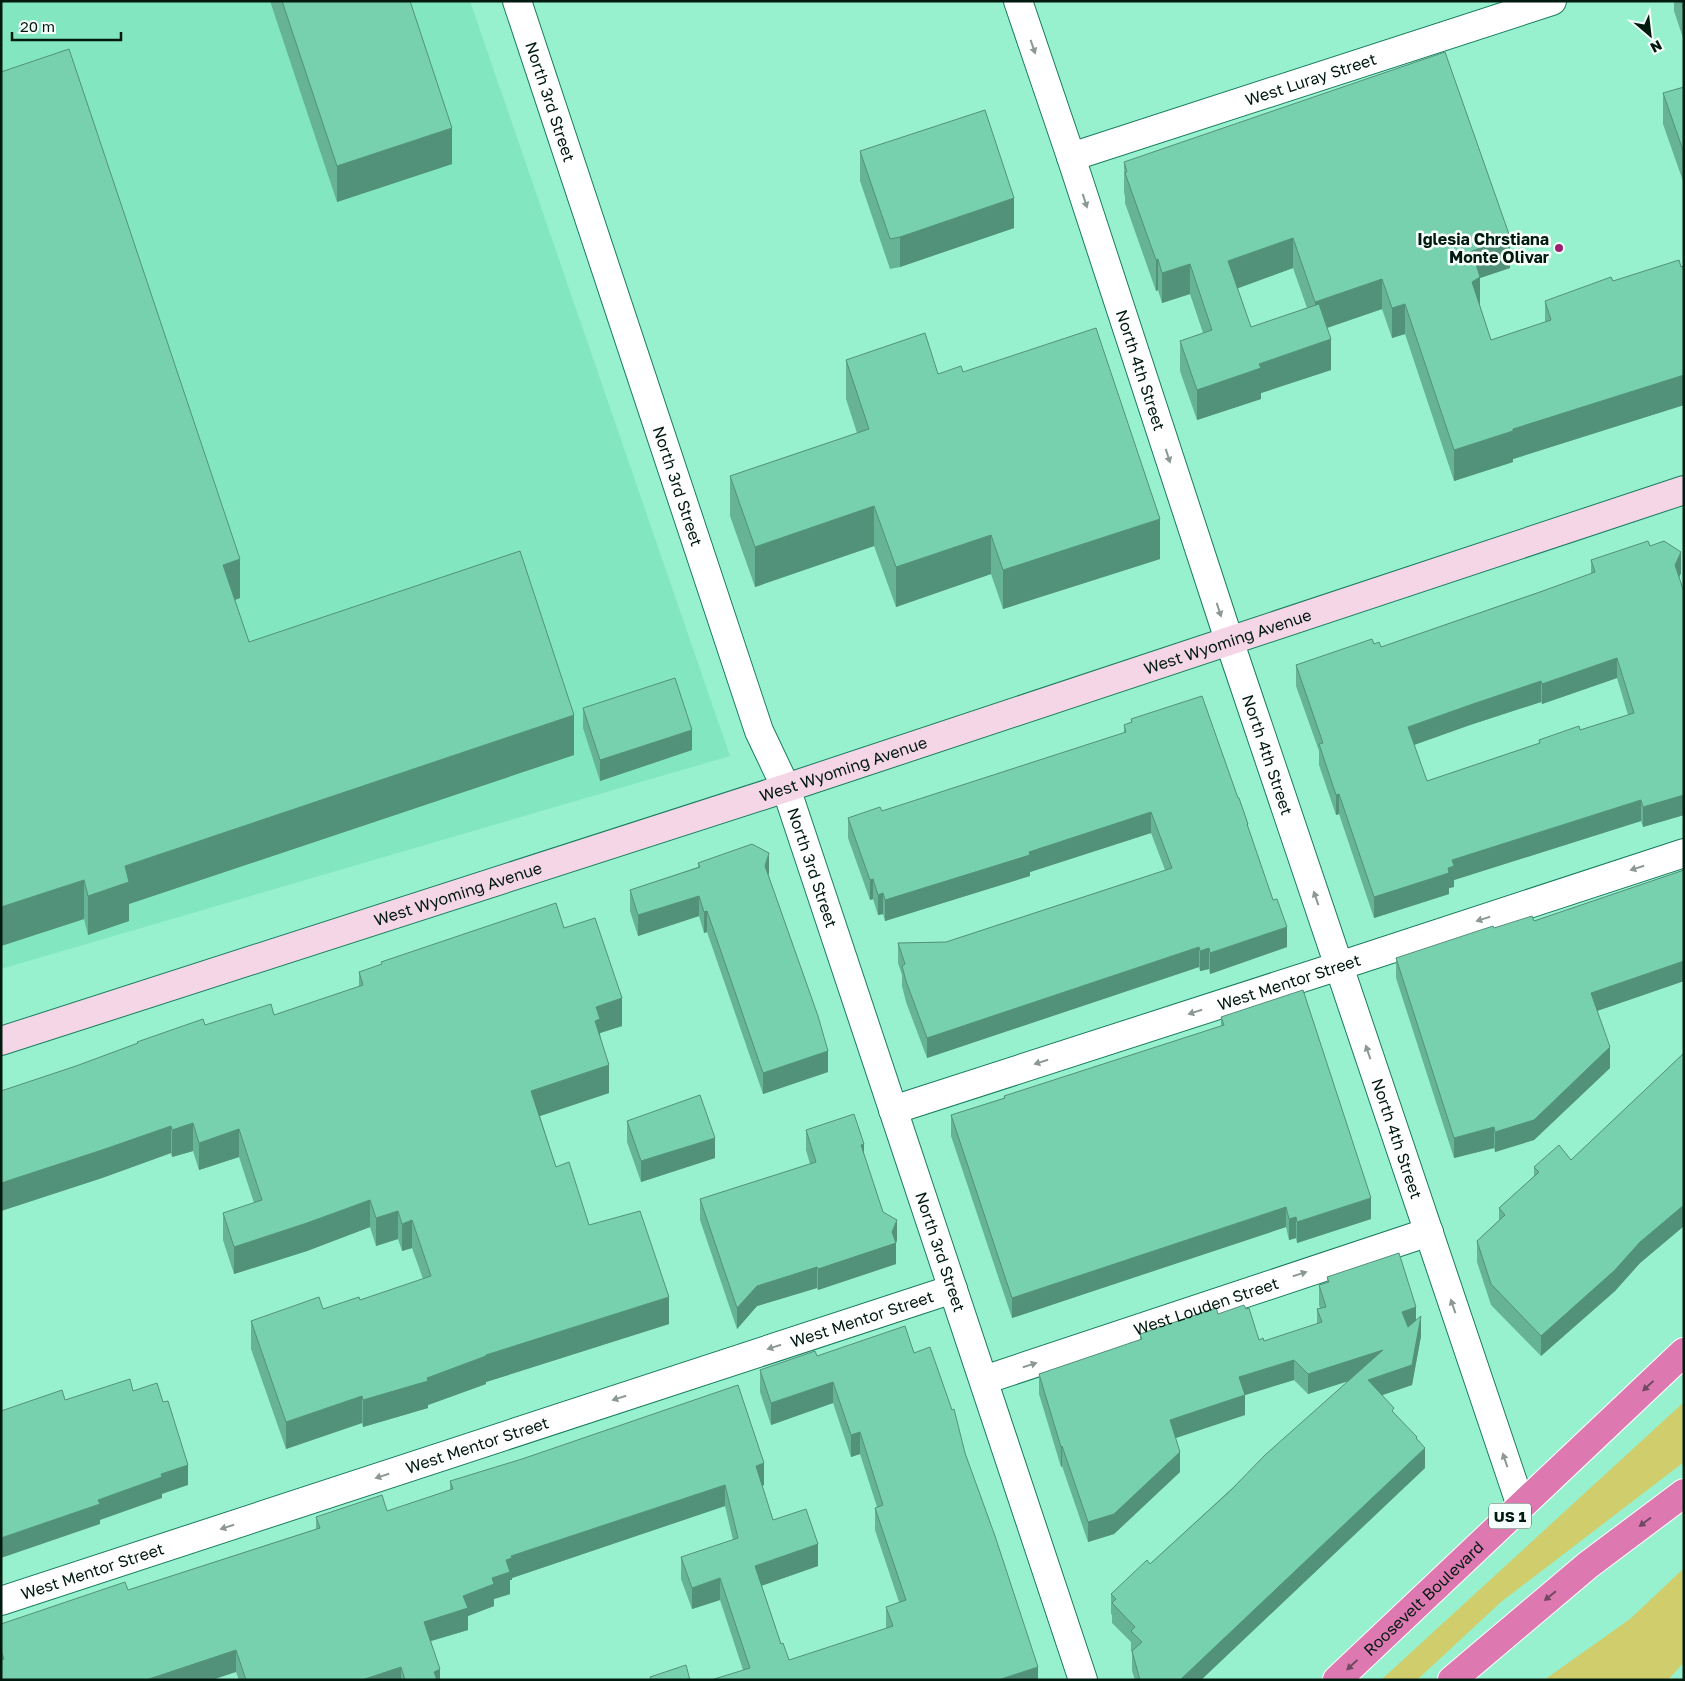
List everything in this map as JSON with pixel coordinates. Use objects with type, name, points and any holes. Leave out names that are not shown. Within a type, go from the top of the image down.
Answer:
[{"type":"highway","name":"Roosevelt Boulevard","points":[[1337,1680],[1684,1352]]},
{"type":"highway","points":[[1452,1680],[1588,1566],[1684,1493]]},
{"type":"street","name":"North 3rd Street","points":[[517,1],[756,722],[786,788],[1083,1680]]},
{"type":"street","name":"North 4th Street","points":[[1018,1],[1229,640],[1521,1506]]},
{"type":"street","name":"West Luray Street","points":[[1070,157],[1552,1]]},
{"type":"street","name":"West Wyoming Avenue","points":[[1,1041],[786,788],[1684,490]]},
{"type":"street","name":"West Mentor Street","points":[[893,1110],[1684,853]]},
{"type":"street","name":"West Louden Street","points":[[984,1380],[1429,1232]]},
{"type":"street","name":"West Mentor Street","points":[[1,1601],[953,1289]]},
{"type":"shaded area","points":[[1,1],[470,1],[730,756],[1,969]]},
{"type":"shaded area","points":[[1684,1402],[1684,1462],[1501,1602],[1417,1680],[1381,1680]]},
{"type":"shaded area","points":[[1684,1568],[1684,1662],[1668,1680],[1544,1680],[1630,1619]]},
{"type":"building","points":[[282,1],[410,1],[452,128],[337,166]]},
{"type":"building","points":[[69,49],[240,559],[223,565],[249,642],[520,551],[574,715],[125,866],[129,882],[88,896],[84,880],[1,907],[1,72]]},
{"type":"building","points":[[1445,52],[1510,237],[1472,251],[1480,277],[1472,282],[1491,340],[1551,320],[1545,301],[1611,277],[1613,281],[1679,260],[1681,267],[1684,266],[1684,375],[1513,429],[1513,431],[1454,450],[1405,304],[1392,308],[1382,279],[1315,302],[1293,238],[1228,261],[1251,327],[1319,304],[1331,339],[1259,364],[1261,368],[1197,390],[1180,341],[1212,330],[1190,264],[1162,273],[1125,173],[1127,172],[1124,162]]},
{"type":"building","points":[[1684,87],[1684,153],[1663,93]]},
{"type":"building","points":[[985,110],[1014,198],[890,239],[860,151]]},
{"type":"building","points":[[1096,328],[1160,519],[1003,570],[991,535],[896,567],[874,506],[755,547],[730,476],[869,429],[846,360],[925,333],[938,374],[961,366],[963,372]]},
{"type":"building","points":[[1648,541],[1650,546],[1664,541],[1681,552],[1675,565],[1684,592],[1684,795],[1643,807],[1641,800],[1452,860],[1454,866],[1448,868],[1449,873],[1374,897],[1339,794],[1336,795],[1319,744],[1323,743],[1296,665],[1372,639],[1374,644],[1379,642],[1381,647],[1540,592],[1595,572],[1591,560]],"holes":[[[1617,658],[1634,713],[1580,730],[1579,726],[1539,740],[1540,743],[1427,781],[1408,727],[1541,681],[1542,684]]]},
{"type":"building","points":[[675,678],[692,730],[600,760],[583,708]]},
{"type":"building","points":[[1202,696],[1273,900],[1277,899],[1287,927],[1210,953],[1209,948],[1200,951],[1199,947],[927,1038],[906,981],[902,966],[905,964],[898,943],[946,942],[1172,868],[1151,812],[1029,852],[1030,855],[885,900],[883,893],[878,895],[873,879],[870,880],[848,818],[880,807],[882,811],[1126,732],[1124,725],[1132,722],[1131,719]]},
{"type":"building","points":[[752,844],[769,853],[765,866],[818,1016],[828,1051],[763,1073],[707,911],[704,912],[699,896],[638,915],[630,890],[700,867],[698,863]]},
{"type":"building","points":[[1684,870],[1684,961],[1591,993],[1610,1047],[1534,1120],[1495,1132],[1494,1127],[1454,1138],[1396,958],[1493,926],[1494,928],[1532,916],[1534,921]]},
{"type":"building","points":[[556,903],[564,928],[595,918],[622,998],[596,1007],[600,1019],[595,1021],[609,1065],[531,1091],[556,1167],[569,1162],[589,1225],[640,1211],[669,1297],[486,1355],[427,1378],[428,1381],[363,1400],[362,1396],[286,1422],[251,1321],[319,1297],[323,1309],[359,1297],[360,1300],[431,1276],[412,1220],[402,1224],[398,1211],[376,1218],[370,1200],[234,1247],[223,1213],[262,1200],[239,1129],[199,1143],[193,1123],[172,1130],[171,1126],[1,1183],[1,1091],[76,1066],[203,1019],[205,1025],[271,1004],[274,1015],[363,985],[359,972],[382,964],[381,962]]},
{"type":"building","points":[[1303,990],[1371,1198],[1297,1222],[1296,1217],[1289,1219],[1286,1207],[1012,1298],[951,1115],[1224,1025],[1221,1017]]},
{"type":"building","points":[[1684,1053],[1684,1205],[1640,1242],[1615,1270],[1541,1336],[1491,1284],[1477,1241],[1505,1215],[1499,1208],[1539,1172],[1534,1167],[1559,1145],[1571,1160]]},
{"type":"building","points":[[700,1095],[715,1138],[641,1161],[627,1121]]},
{"type":"building","points":[[854,1114],[864,1144],[861,1145],[883,1212],[897,1220],[892,1232],[896,1243],[818,1269],[817,1267],[757,1286],[737,1308],[700,1199],[816,1162],[806,1130]]},
{"type":"building","points":[[1399,1253],[1416,1307],[1402,1312],[1408,1327],[1421,1316],[1412,1365],[1368,1380],[1394,1408],[1392,1411],[1425,1448],[1180,1680],[1140,1680],[1132,1651],[1142,1642],[1131,1631],[1135,1627],[1112,1603],[1116,1599],[1111,1594],[1147,1560],[1150,1564],[1231,1490],[1265,1455],[1383,1350],[1308,1374],[1294,1360],[1239,1377],[1245,1395],[1170,1420],[1180,1452],[1114,1514],[1088,1522],[1061,1447],[1039,1374],[1142,1339],[1140,1334],[1216,1308],[1218,1314],[1244,1305],[1246,1309],[1249,1308],[1259,1340],[1263,1338],[1264,1341],[1322,1322],[1317,1309],[1326,1307],[1319,1285],[1329,1282],[1327,1277]]},
{"type":"building","points":[[905,1326],[914,1353],[930,1347],[952,1410],[954,1409],[965,1453],[995,1536],[1038,1667],[998,1680],[711,1680],[750,1668],[720,1578],[692,1588],[681,1557],[738,1538],[725,1485],[511,1556],[512,1558],[506,1560],[510,1572],[492,1578],[494,1584],[463,1596],[468,1608],[424,1622],[440,1669],[434,1672],[437,1680],[405,1680],[401,1667],[362,1680],[246,1680],[236,1650],[146,1680],[1,1680],[1,1660],[4,1659],[1,1651],[1,1624],[125,1582],[128,1590],[320,1528],[316,1517],[382,1495],[387,1511],[453,1489],[450,1481],[522,1459],[738,1385],[764,1463],[756,1466],[773,1520],[806,1509],[818,1544],[755,1566],[781,1644],[783,1643],[789,1660],[893,1626],[886,1607],[906,1600],[875,1508],[883,1505],[860,1432],[851,1435],[833,1382],[771,1403],[760,1370],[815,1351],[817,1356]]},
{"type":"building","points":[[130,1379],[133,1391],[157,1383],[163,1402],[168,1401],[188,1465],[161,1474],[162,1477],[98,1500],[100,1504],[1,1538],[1,1411],[62,1390],[65,1400]]},
{"type":"building","points":[[686,1665],[690,1680],[651,1680],[650,1677]]},
{"type":"place","name":"Iglesia Chrstiana Monte Olivar","points":[[1559,248]]}]
